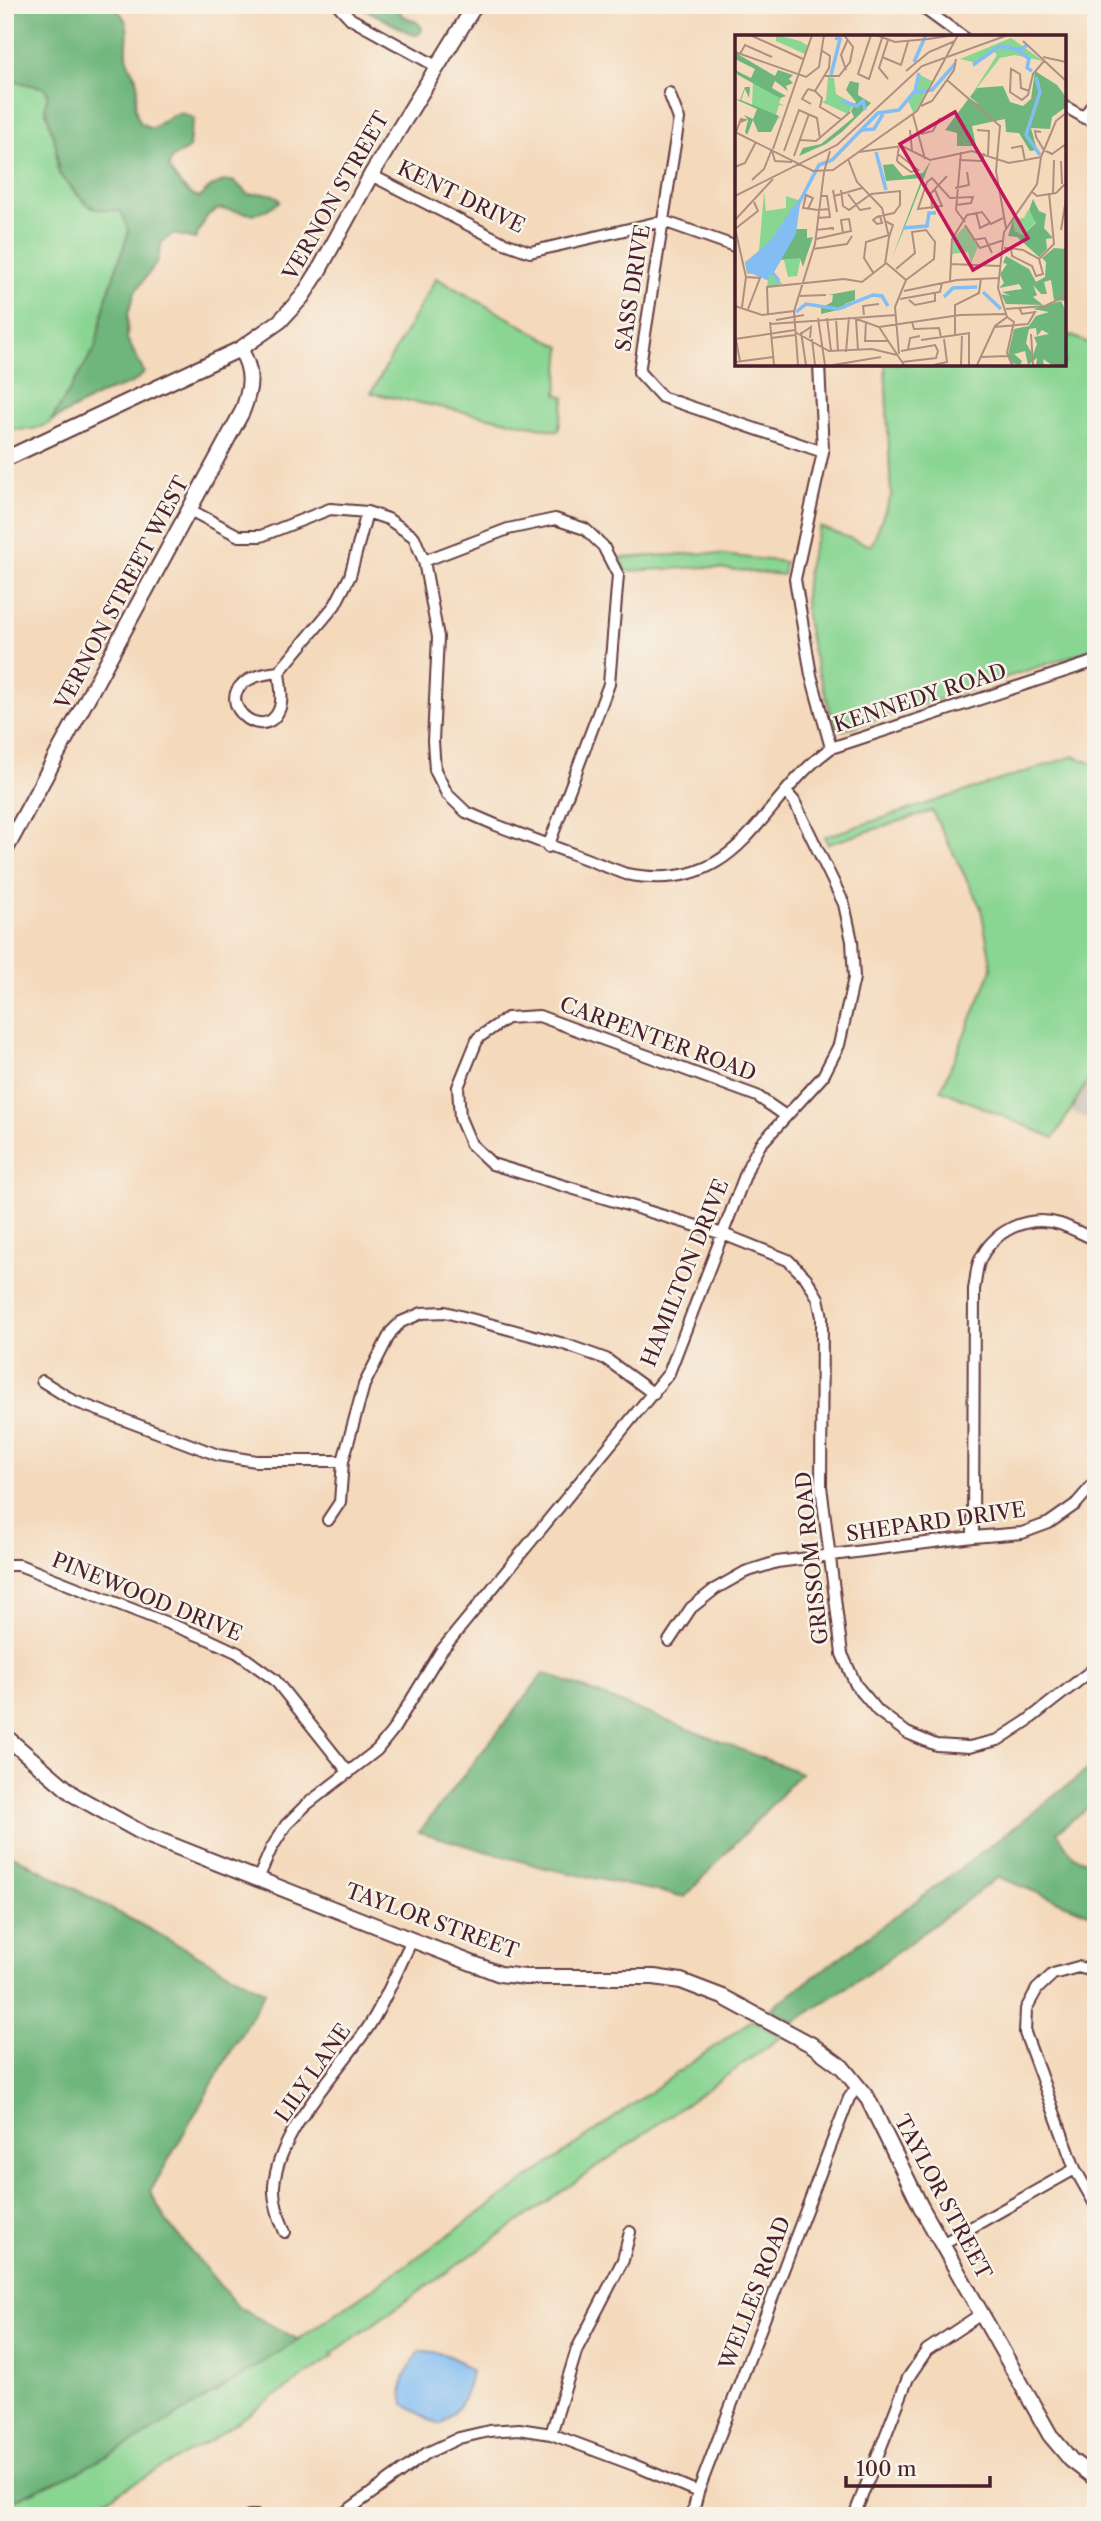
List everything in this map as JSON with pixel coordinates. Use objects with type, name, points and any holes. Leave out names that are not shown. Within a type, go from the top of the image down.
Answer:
[{"type":"street","points":[[338,5],[351,19],[436,66]]},
{"type":"street","name":"VERNON STREET","points":[[5,459],[240,349],[280,321],[302,297],[318,272],[371,175],[475,5]]},
{"type":"street","points":[[919,5],[960,35]]},
{"type":"street","name":"SASS DRIVE","points":[[669,93],[679,119],[639,372],[662,397],[823,452]]},
{"type":"street","points":[[1084,118],[1096,98]]},
{"type":"street","points":[[1066,107],[1096,124]]},
{"type":"street","name":"KENT DRIVE","points":[[371,175],[502,242],[530,252],[663,221]]},
{"type":"street","points":[[663,221],[735,246]]},
{"type":"street","name":"VERNON STREET WEST","points":[[5,850],[242,412],[248,397],[249,363],[240,349]]},
{"type":"street","points":[[819,366],[823,452],[795,579],[811,675],[831,747]]},
{"type":"street","name":"KENNEDY ROAD","points":[[190,510],[239,536],[261,537],[330,509],[367,512],[388,519],[414,537],[424,562],[438,637],[433,741],[435,770],[447,794],[466,812],[548,847],[626,874],[647,878],[702,870],[731,853],[751,834],[814,760],[831,747],[1096,661]]},
{"type":"street","points":[[279,672],[282,698],[279,711],[271,721],[252,722],[240,715],[234,705],[237,690],[246,680],[279,672],[335,605],[350,576],[367,512]]},
{"type":"street","points":[[424,562],[508,529],[555,519],[585,529],[603,546],[618,575],[609,684],[548,847]]},
{"type":"street","name":"HAMILTON DRIVE","points":[[258,1879],[271,1849],[286,1825],[306,1805],[377,1751],[393,1730],[441,1651],[670,1373],[749,1165],[760,1146],[823,1076],[839,1045],[854,978],[852,941],[844,904],[794,801],[786,792]]},
{"type":"street","name":"CARPENTER ROAD","points":[[723,1234],[492,1164],[471,1144],[460,1118],[458,1087],[478,1038],[507,1018],[539,1016],[757,1096],[786,1116]]},
{"type":"street","points":[[973,1537],[974,1289],[979,1262],[993,1242],[1013,1225],[1033,1220],[1059,1224],[1096,1240]]},
{"type":"street","name":"GRISSOM ROAD","points":[[723,1234],[788,1260],[806,1278],[818,1298],[821,1317],[821,1486],[842,1654],[856,1685],[878,1711],[907,1733],[936,1745],[969,1747],[998,1740],[1096,1667]]},
{"type":"street","points":[[328,1520],[340,1502],[343,1461],[363,1385],[391,1332],[401,1322],[422,1313],[445,1312],[606,1359],[654,1394]]},
{"type":"street","points":[[42,1381],[74,1401],[218,1455],[256,1461],[343,1461]]},
{"type":"street","name":"SHEPARD DRIVE","points":[[668,1641],[691,1608],[715,1589],[745,1572],[777,1562],[1022,1533],[1049,1524],[1076,1504],[1096,1481]]},
{"type":"street","name":"PINEWOOD DRIVE","points":[[5,1565],[19,1565],[238,1653],[275,1680],[349,1773]]},
{"type":"street","name":"TAYLOR STREET","points":[[5,1737],[74,1795],[144,1834],[500,1974],[525,1977],[654,1977],[681,1982],[723,1997],[812,2045],[842,2067],[873,2107],[904,2176],[1050,2435],[1071,2460],[1096,2479]]},
{"type":"street","name":"LILY LANE","points":[[285,2232],[276,2211],[274,2188],[277,2169],[308,2109],[370,2025],[412,1940]]},
{"type":"street","points":[[1096,1972],[1078,1967],[1053,1974],[1037,1989],[1026,2010],[1025,2033],[1075,2169],[1096,2206]]},
{"type":"street","name":"WELLES ROAD","points":[[692,2516],[698,2492],[849,2098],[858,2086]]},
{"type":"street","points":[[942,2244],[1075,2169]]},
{"type":"street","points":[[551,2434],[577,2349],[623,2260],[630,2232]]},
{"type":"street","points":[[854,2516],[908,2378],[928,2350],[981,2314]]},
{"type":"street","points":[[340,2516],[427,2454],[459,2438],[489,2431],[519,2429],[551,2434],[698,2492]]},
{"type":"street","points":[[249,2516],[257,2516]]},
{"type":"shaded area","points":[[1096,1067],[1096,1123],[1070,1111]]},
{"type":"green space","points":[[5,5],[112,5],[125,20],[127,27],[127,56],[138,85],[135,105],[140,122],[151,129],[176,114],[188,115],[194,119],[189,148],[173,158],[169,169],[182,187],[201,197],[217,184],[232,181],[248,194],[270,194],[280,201],[262,212],[249,214],[218,209],[207,216],[195,239],[173,234],[162,242],[157,262],[135,292],[128,314],[127,339],[144,372],[130,384],[101,394],[51,421],[95,348],[107,296],[129,231],[121,211],[96,209],[87,204],[59,174],[56,146],[45,107],[48,94],[45,88],[5,79]]},
{"type":"green space","points":[[358,5],[400,5],[401,15],[417,22],[422,28],[421,32],[417,35],[411,34]]},
{"type":"green space","points":[[5,79],[45,88],[48,94],[45,107],[56,146],[57,168],[74,192],[92,208],[121,211],[129,231],[107,296],[95,348],[51,421],[32,429],[5,430]]},
{"type":"green space","points":[[436,278],[561,347],[557,394],[565,397],[558,431],[371,393]]},
{"type":"green space","points":[[1066,334],[1096,346],[1096,648],[839,730],[817,668],[805,608],[805,589],[812,549],[820,527],[871,546],[891,496],[885,366],[1066,366]]},
{"type":"green space","points":[[706,553],[785,562],[783,575],[706,567],[625,571],[621,558]]},
{"type":"green space","points":[[1074,756],[1096,765],[1096,1067],[1054,1138],[941,1090],[992,969],[981,908],[932,811],[828,844],[824,837]]},
{"type":"green space","points":[[544,1673],[801,1773],[685,1897],[545,1868],[419,1832]]},
{"type":"green space","points":[[1096,1763],[1096,1801],[1057,1832],[1073,1856],[1096,1865],[1096,1916],[998,1877],[873,1970],[794,2022],[770,2009],[989,1847]]},
{"type":"green space","points":[[5,1851],[265,1992],[150,2192],[169,2225],[239,2308],[299,2340],[139,2439],[81,2470],[5,2504]]},
{"type":"green space","points":[[752,2020],[781,2037],[331,2354],[334,2356],[211,2440],[111,2496],[69,2516],[5,2516],[5,2504],[115,2451],[272,2357]]},
{"type":"water","points":[[420,2351],[448,2356],[471,2371],[462,2400],[441,2424],[429,2420],[404,2404],[402,2389],[405,2376]]}]
